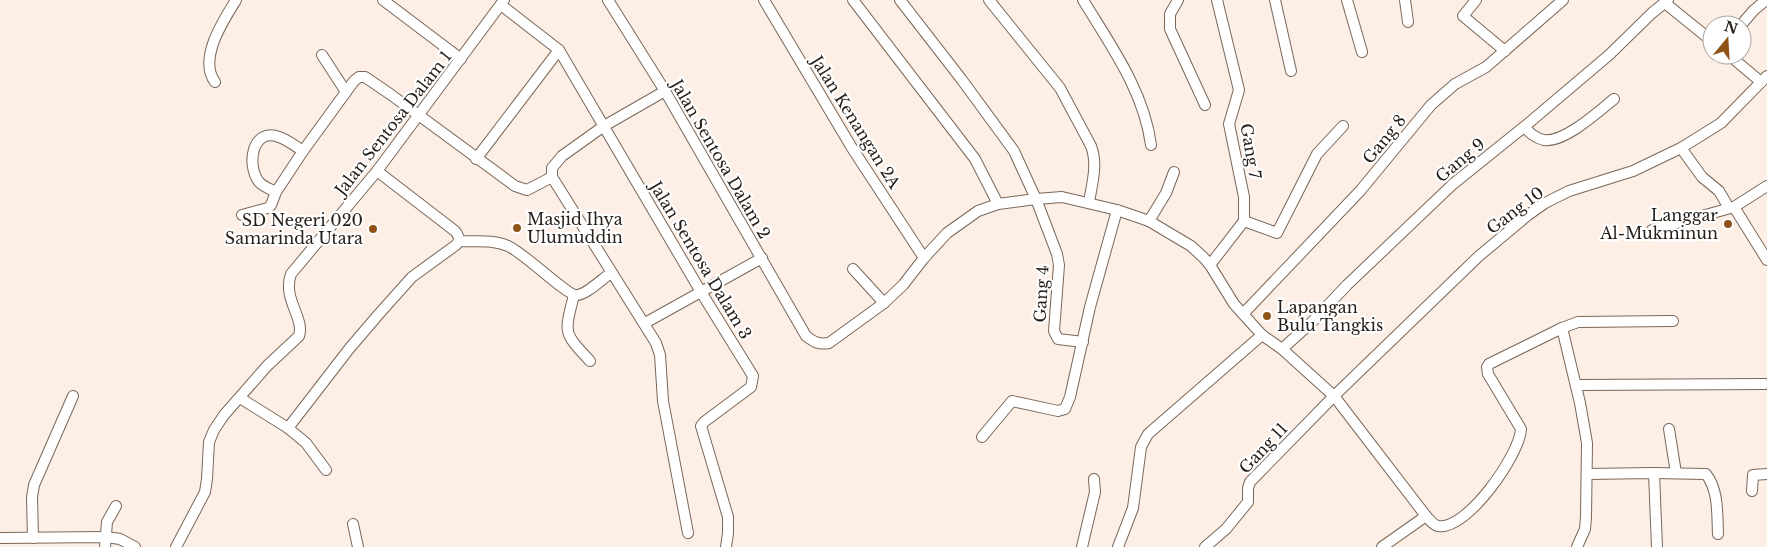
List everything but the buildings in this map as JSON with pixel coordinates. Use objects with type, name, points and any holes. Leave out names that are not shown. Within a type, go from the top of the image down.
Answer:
[{"type":"street","points":[[215,82],[210,76],[212,45],[236,0]]},
{"type":"street","points":[[384,0],[461,60]]},
{"type":"street","name":"Jalan Sentosa Dalam 2","points":[[608,0],[665,92],[806,336],[816,343],[829,343],[884,303]]},
{"type":"street","name":"Jalan Kenangan 2A","points":[[764,0],[852,148],[924,258]]},
{"type":"street","points":[[853,0],[974,159],[998,204]]},
{"type":"street","points":[[900,0],[1014,151],[1036,199]]},
{"type":"street","points":[[989,0],[1060,88],[1091,146],[1095,155],[1095,166],[1089,202]]},
{"type":"street","points":[[1083,0],[1132,81],[1149,127],[1151,145]]},
{"type":"street","points":[[1178,0],[1170,14],[1170,28],[1205,105]]},
{"type":"street","name":"Gang 7","points":[[1217,0],[1239,90],[1229,124],[1244,197],[1244,221]]},
{"type":"street","points":[[1275,0],[1291,71]]},
{"type":"street","points":[[1347,0],[1362,52]]},
{"type":"street","points":[[1405,0],[1408,22]]},
{"type":"street","points":[[1476,0],[1464,16],[1504,51]]},
{"type":"street","name":"Gang 8","points":[[1243,314],[1360,192],[1431,105],[1455,84],[1486,67],[1563,0]]},
{"type":"street","points":[[1750,15],[1766,0]]},
{"type":"street","points":[[1664,2],[1702,32]]},
{"type":"street","name":"Gang 9","points":[[1282,349],[1453,184],[1524,127],[1608,55],[1664,2]]},
{"type":"street","name":"Jalan Sentosa Dalam 1","points":[[240,398],[272,360],[300,336],[300,328],[287,284],[290,274],[378,171],[503,3]]},
{"type":"street","name":"Jalan Sentosa Dalam 3","points":[[503,3],[559,50],[701,292],[753,376],[751,387],[701,426],[728,517],[726,547]]},
{"type":"street","points":[[476,159],[559,50]]},
{"type":"street","points":[[322,55],[346,92]]},
{"type":"street","points":[[1744,65],[1764,79]]},
{"type":"street","points":[[242,215],[268,208],[271,205],[276,192],[303,151],[359,77],[365,77],[520,189],[527,190],[552,177]]},
{"type":"street","name":"Gang 10","points":[[1334,396],[1479,256],[1545,203],[1569,191],[1633,171],[1681,148],[1721,123],[1764,79]]},
{"type":"street","points":[[665,92],[604,126],[556,162],[552,168],[552,177],[656,343],[660,355],[663,400],[688,533]]},
{"type":"street","points":[[1524,127],[1533,136],[1542,140],[1563,136],[1614,99]]},
{"type":"street","points":[[1210,265],[1244,221],[1277,232],[1317,154],[1343,126]]},
{"type":"street","points":[[276,192],[266,188],[259,181],[253,168],[252,157],[255,146],[269,135],[278,136],[303,151]]},
{"type":"street","points":[[1681,148],[1702,177],[1719,191],[1767,260]]},
{"type":"street","points":[[288,428],[378,315],[412,277],[456,246],[459,241],[454,231],[378,171]]},
{"type":"street","points":[[1149,221],[1166,192],[1174,172]]},
{"type":"street","points":[[1652,230],[1732,208],[1767,186]]},
{"type":"street","points":[[853,268],[884,303],[903,285],[947,233],[978,211],[998,204],[1062,197],[1089,202],[1149,221],[1191,246],[1210,265],[1234,304],[1262,335],[1282,349],[1334,396],[1432,523],[1438,526],[1450,525],[1458,520],[1471,511],[1485,496],[1513,452],[1520,436],[1521,429],[1488,374],[1487,367],[1489,364],[1578,322],[1673,321]]},
{"type":"street","name":"Gang 4","points":[[1036,199],[1058,254],[1059,265],[1054,331],[1058,339],[1083,342]]},
{"type":"street","points":[[982,437],[1012,401],[1058,411],[1065,409],[1070,397],[1090,307],[1117,210]]},
{"type":"street","points":[[459,241],[489,242],[509,246],[574,295],[582,294],[611,273]]},
{"type":"street","points":[[645,323],[762,258]]},
{"type":"street","points":[[574,295],[566,328],[573,343],[590,362]]},
{"type":"street","points":[[1562,328],[1576,385],[1587,443],[1585,529],[1577,547]]},
{"type":"street","points":[[1118,547],[1133,508],[1141,447],[1148,434],[1262,335]]},
{"type":"street","points":[[1576,385],[1765,384]]},
{"type":"street","points":[[29,541],[34,485],[73,396]]},
{"type":"street","name":"Gang 11","points":[[1205,547],[1226,529],[1248,502],[1250,482],[1334,396]]},
{"type":"street","points":[[176,547],[205,492],[211,436],[224,415],[240,398],[288,428],[306,443],[326,470]]},
{"type":"street","points":[[1669,429],[1676,473]]},
{"type":"street","points":[[1587,474],[1702,472],[1711,480],[1716,492],[1718,534]]},
{"type":"street","points":[[1654,473],[1657,547]]},
{"type":"street","points":[[1752,490],[1754,475],[1767,474]]},
{"type":"street","points":[[1082,547],[1095,492],[1094,479]]},
{"type":"street","points":[[106,542],[106,522],[116,506]]},
{"type":"street","points":[[1382,547],[1424,512]]},
{"type":"street","points":[[353,524],[358,547]]},
{"type":"street","points":[[0,538],[29,541],[106,542],[120,539],[135,547]]},
{"type":"place","name":"Langgar Al-Mukminun","points":[[1728,224]]},
{"type":"place","name":"Masjid Ihya Ulumuddin","points":[[517,228]]},
{"type":"place","name":"SD Negeri 020 Samarinda Utara","points":[[373,229]]},
{"type":"place","name":"Lapangan Bulu Tangkis","points":[[1267,316]]}]
